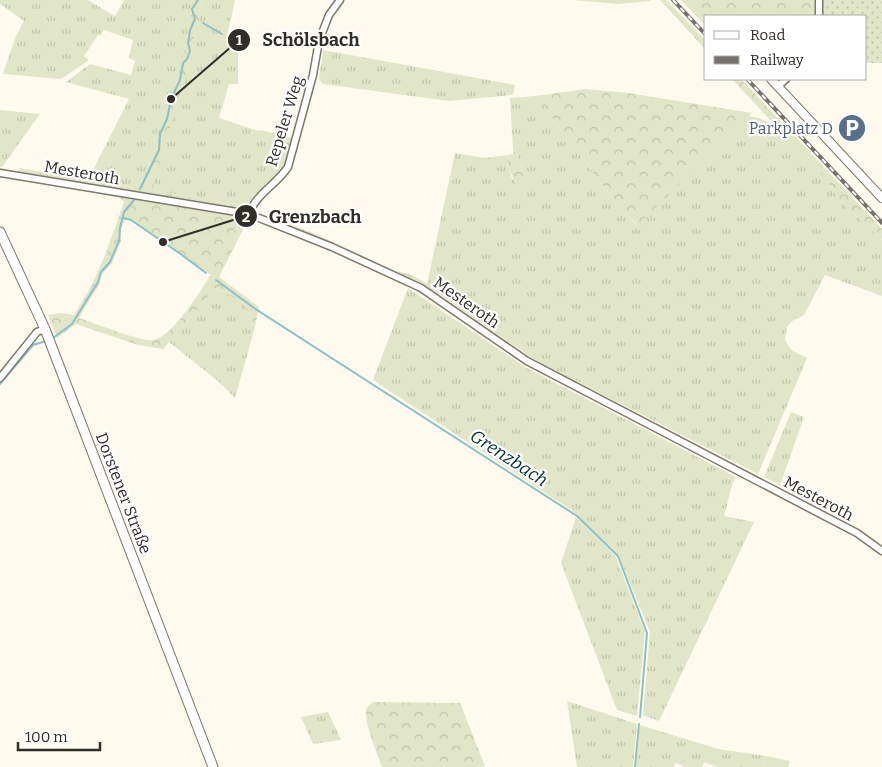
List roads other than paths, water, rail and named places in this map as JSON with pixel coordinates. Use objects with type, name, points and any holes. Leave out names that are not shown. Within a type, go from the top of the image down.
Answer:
[{"type":"main road","name":"Dorstener Straße","points":[[0,232],[48,336],[213,767]]},
{"type":"street","name":"Repeler Weg","points":[[249,214],[256,202],[282,177],[288,167],[313,75],[320,41],[329,15],[340,0]]},
{"type":"street","points":[[819,0],[819,15]]},
{"type":"street","points":[[772,80],[882,198]]},
{"type":"street","points":[[778,86],[785,80]]},
{"type":"street","name":"Mesteroth","points":[[0,173],[249,214],[332,247],[421,288],[527,361],[857,533],[882,551]]},
{"type":"street","points":[[0,378],[37,332],[48,336]]},
{"type":"waterway","points":[[140,189],[159,150],[160,134],[167,119],[171,99],[180,80],[183,63],[190,51],[188,43],[190,30],[195,19],[192,9],[198,0]]},
{"type":"waterway","points":[[203,23],[222,34]]},
{"type":"waterway","points":[[53,338],[72,324],[98,282],[101,272],[110,262],[119,241],[124,212],[134,200]]},
{"type":"waterway","name":"Grenzbach","points":[[123,218],[131,220],[206,273]]},
{"type":"waterway","name":"Grenzbach","points":[[216,280],[254,308],[577,516],[618,556],[647,633],[640,717]]},
{"type":"waterway","points":[[0,384],[33,345],[46,341]]},
{"type":"waterway","name":"Grenzbach","points":[[635,767],[639,724]]},
{"type":"railway","points":[[673,0],[704,33]]},
{"type":"railway","points":[[748,80],[882,223]]},
{"type":"place","name":"Schölsbach","points":[[171,99]]},
{"type":"place","name":"Parkplatz D","points":[[852,128]]},
{"type":"place","name":"Grenzbach","points":[[163,242]]}]
